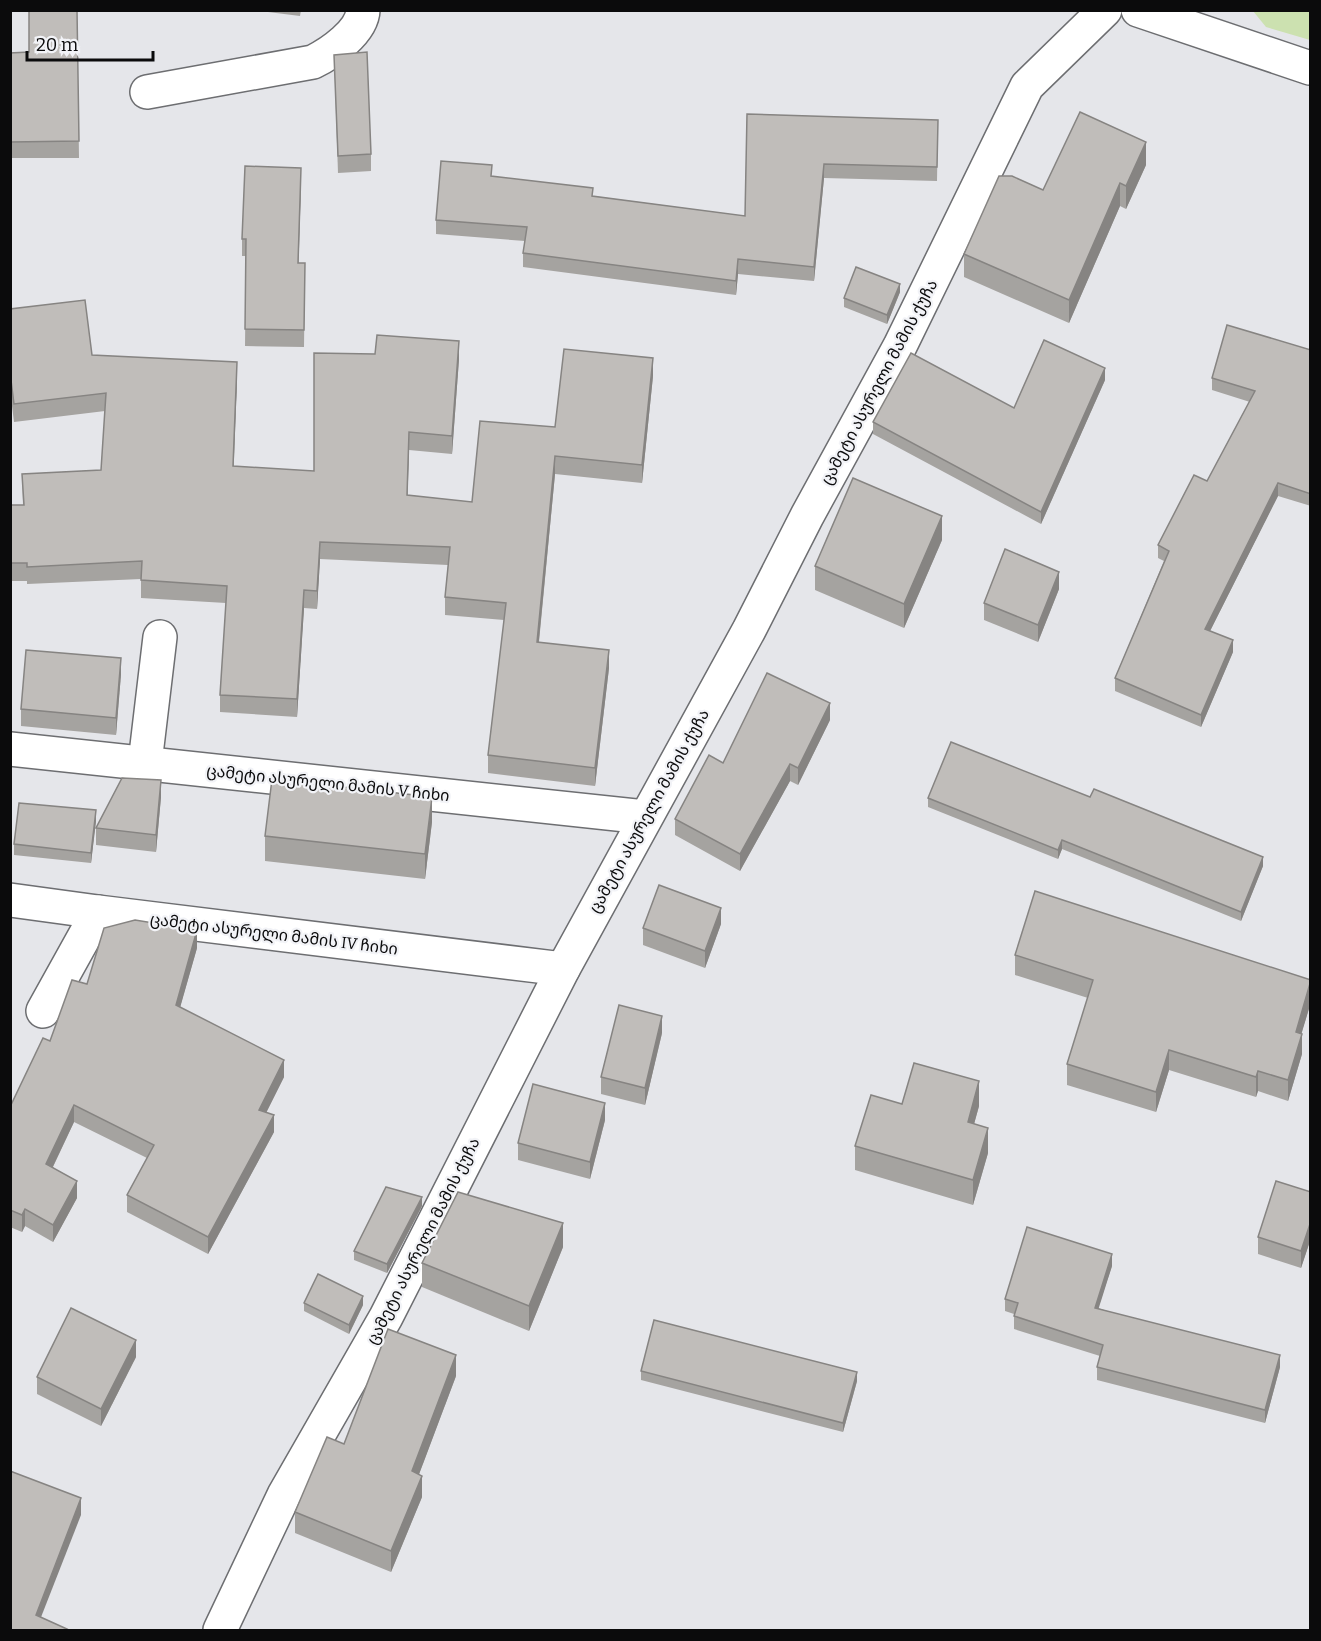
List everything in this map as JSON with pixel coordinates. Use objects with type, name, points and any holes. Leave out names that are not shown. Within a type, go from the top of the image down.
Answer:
[{"type":"street","points":[[147,92],[313,62],[331,53],[363,18],[363,10]]},
{"type":"street","name":"ცამეტი ასურელი მამის ქუჩა","points":[[220,1630],[284,1495],[386,1317],[563,969],[749,630],[807,516],[900,346],[1027,86],[1105,10]]},
{"type":"street","points":[[1138,10],[1311,68]]},
{"type":"street","points":[[145,763],[160,637]]},
{"type":"street","name":"ცამეტი ასურელი მამის V ჩიხი","points":[[10,749],[645,817]]},
{"type":"street","name":"ცამეტი ასურელი მამის IV ჩიხი","points":[[10,900],[563,969]]},
{"type":"street","points":[[43,1011],[98,912]]},
{"type":"green space","points":[[1253,11],[1310,11],[1310,40],[1266,27]]},
{"type":"building","points":[[29,10],[77,10],[79,141],[10,142],[10,53],[29,52]]},
{"type":"building","points":[[367,52],[371,154],[338,156],[334,55]]},
{"type":"building","points":[[1080,112],[1146,142],[1126,186],[1120,183],[1069,300],[964,254],[999,176],[1012,176],[1043,190]]},
{"type":"building","points":[[747,114],[938,120],[937,167],[824,164],[814,267],[738,259],[736,281],[523,253],[527,227],[436,220],[441,161],[492,165],[491,176],[593,188],[592,196],[745,216]]},
{"type":"building","points":[[245,166],[301,168],[298,263],[305,263],[304,330],[245,329],[246,239],[242,239]]},
{"type":"building","points":[[856,267],[900,284],[887,315],[844,298]]},
{"type":"building","points":[[85,300],[92,355],[237,362],[233,466],[314,471],[314,353],[375,354],[377,335],[459,341],[452,436],[409,432],[407,495],[472,502],[480,421],[555,427],[564,349],[653,358],[642,465],[555,456],[537,642],[609,650],[595,768],[488,755],[506,603],[445,597],[450,547],[320,542],[317,591],[304,590],[297,699],[220,695],[227,586],[141,580],[142,561],[27,567],[27,563],[10,563],[10,505],[24,505],[22,474],[101,470],[106,393],[14,404],[10,372],[10,309]]},
{"type":"building","points":[[1227,325],[1311,350],[1311,494],[1278,483],[1205,629],[1233,640],[1201,715],[1115,678],[1169,551],[1158,545],[1194,475],[1207,481],[1255,391],[1212,378]]},
{"type":"building","points":[[1044,340],[1105,368],[1041,512],[873,422],[911,353],[1014,408]]},
{"type":"building","points":[[853,478],[942,516],[904,604],[815,566]]},
{"type":"building","points":[[1005,549],[1059,572],[1038,625],[984,603]]},
{"type":"building","points":[[26,650],[121,658],[116,718],[21,709]]},
{"type":"building","points":[[767,673],[830,703],[798,768],[790,764],[740,854],[675,819],[709,755],[723,763]]},
{"type":"building","points":[[951,742],[1090,797],[1094,789],[1263,857],[1241,912],[1062,840],[1058,850],[928,798]]},
{"type":"building","points":[[122,778],[161,780],[156,835],[96,828]]},
{"type":"building","points":[[272,779],[432,797],[425,854],[265,836]]},
{"type":"building","points":[[19,803],[96,810],[91,853],[14,844]]},
{"type":"building","points":[[659,885],[721,908],[705,951],[643,928]]},
{"type":"building","points":[[1035,891],[1311,980],[1296,1032],[1302,1034],[1288,1080],[1258,1071],[1256,1077],[1169,1050],[1156,1092],[1067,1064],[1093,980],[1015,955]]},
{"type":"building","points":[[135,920],[197,930],[176,1005],[284,1060],[259,1110],[274,1115],[208,1237],[127,1195],[154,1145],[74,1105],[46,1164],[77,1181],[53,1225],[25,1209],[22,1215],[10,1210],[10,1107],[43,1038],[50,1041],[72,980],[87,984],[104,928]]},
{"type":"building","points":[[619,1005],[662,1016],[645,1088],[601,1077]]},
{"type":"building","points":[[914,1063],[979,1081],[968,1122],[988,1128],[973,1180],[855,1146],[871,1095],[902,1104]]},
{"type":"building","points":[[533,1084],[605,1103],[590,1162],[518,1143]]},
{"type":"building","points":[[1276,1181],[1311,1192],[1311,1221],[1301,1251],[1258,1237]]},
{"type":"building","points":[[386,1187],[422,1197],[387,1264],[354,1251]]},
{"type":"building","points":[[458,1192],[563,1223],[529,1306],[422,1263]]},
{"type":"building","points":[[1027,1227],[1112,1254],[1095,1308],[1280,1355],[1265,1410],[1097,1367],[1103,1345],[1014,1316],[1018,1303],[1005,1299]]},
{"type":"building","points":[[318,1274],[363,1296],[349,1325],[304,1303]]},
{"type":"building","points":[[71,1308],[136,1340],[101,1409],[37,1377]]},
{"type":"building","points":[[654,1320],[857,1372],[843,1423],[641,1371]]},
{"type":"building","points":[[388,1329],[456,1355],[412,1471],[422,1476],[391,1551],[295,1512],[327,1437],[344,1444]]},
{"type":"building","points":[[10,1471],[81,1498],[36,1615],[66,1630],[10,1630]]}]
